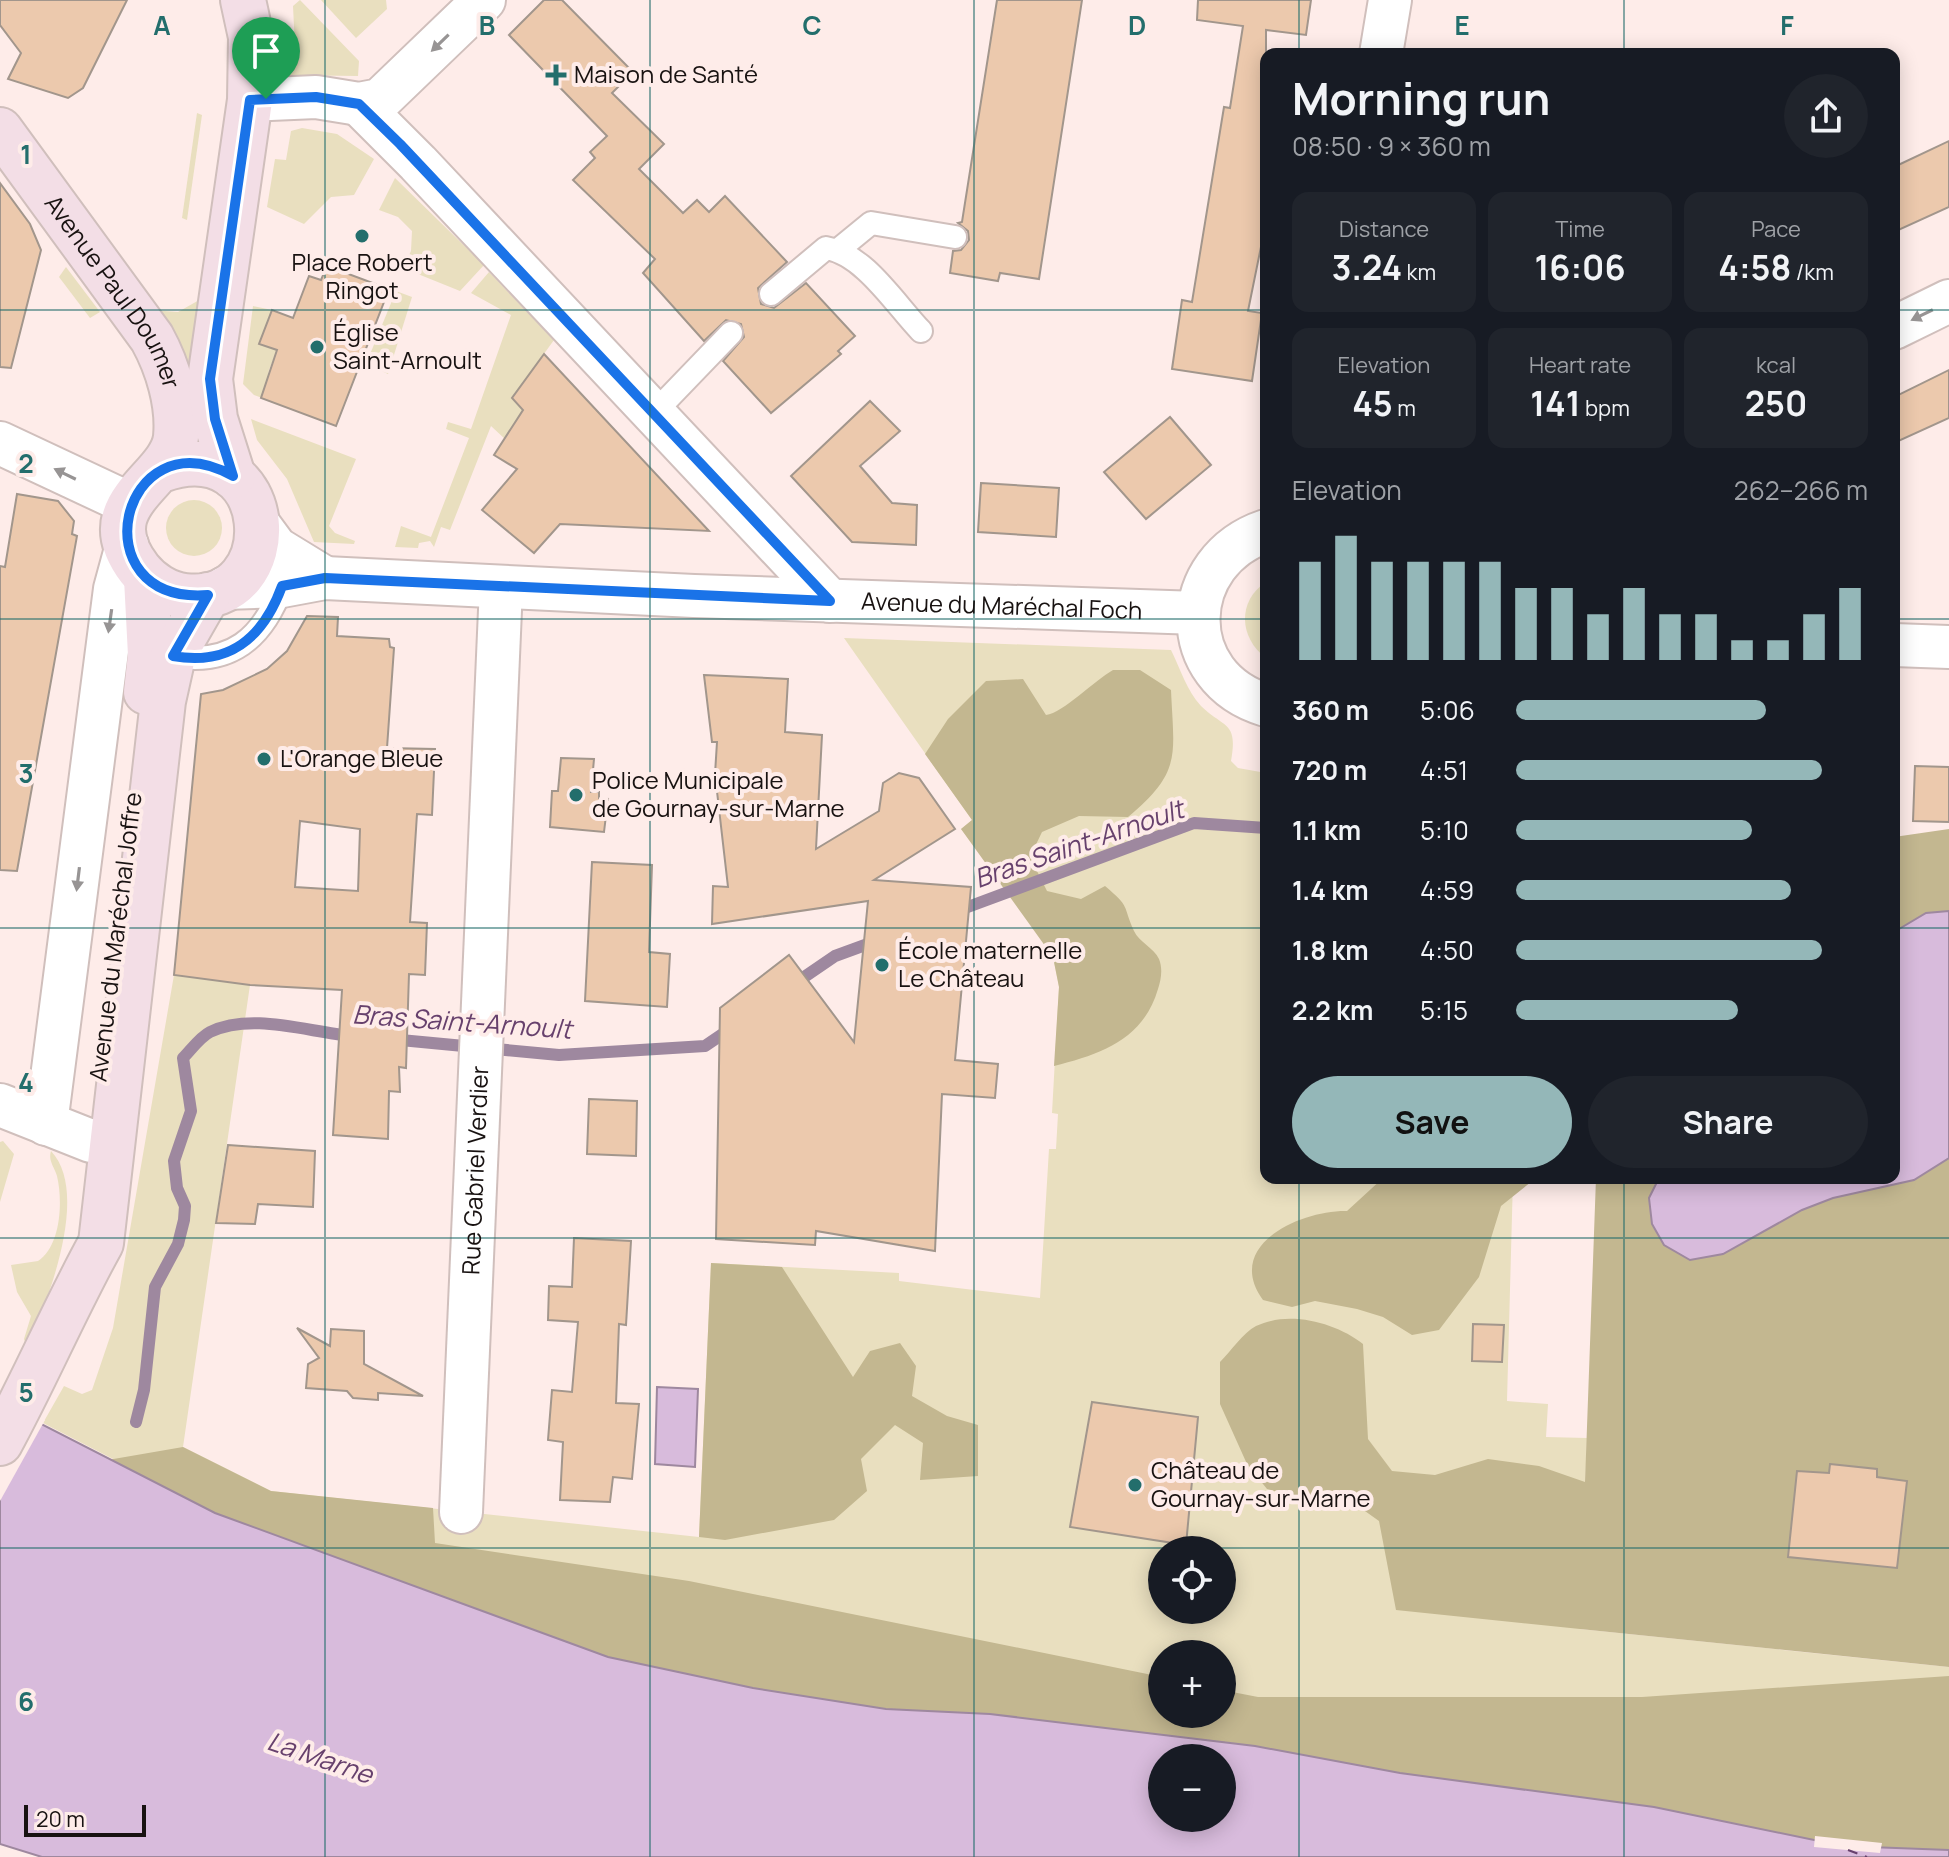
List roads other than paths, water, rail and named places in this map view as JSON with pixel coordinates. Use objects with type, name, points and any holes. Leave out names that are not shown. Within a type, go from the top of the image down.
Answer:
[{"type":"main road","points":[[243,0],[251,37],[250,100],[210,379],[215,419],[233,476],[255,506],[259,525]]},
{"type":"main road","name":"Avenue Paul Doumer","points":[[0,130],[134,312],[163,358],[171,390],[176,439],[161,470]]},
{"type":"main road","points":[[161,470],[198,463],[233,476]]},
{"type":"main road","name":"Avenue du Maréchal Joffre","points":[[72,1294],[76,1235],[91,1141],[149,670],[134,542],[145,483],[161,470]]},
{"type":"main road","name":"Avenue du Maréchal Joffre","points":[[0,1443],[39,1372],[72,1294],[101,1243],[163,701],[173,656],[216,591],[251,562],[259,525]]},
{"type":"main road","points":[[134,542],[164,590],[186,596],[216,591]]},
{"type":"street","points":[[250,100],[308,96],[359,104],[380,100],[484,0]]},
{"type":"street","points":[[1382,48],[1390,0]]},
{"type":"street","points":[[359,104],[830,601]]},
{"type":"street","points":[[1900,325],[1949,301]]},
{"type":"street","points":[[0,443],[134,542]]},
{"type":"street","name":"Avenue du Maréchal Foch","points":[[259,525],[276,548],[325,578]]},
{"type":"street","points":[[1260,534],[1232,548],[1215,566],[1203,588],[1198,613],[1200,636],[1212,667],[1236,692],[1260,702]]},
{"type":"street","name":"Avenue du Maréchal Joffre","points":[[46,1124],[115,589],[134,542]]},
{"type":"street","name":"Avenue du Maréchal Foch","points":[[216,591],[282,586],[325,578],[830,601],[1198,613]]},
{"type":"street","name":"Rue Gabriel Verdier","points":[[461,1512],[501,587]]},
{"type":"street","points":[[1900,645],[1949,647]]},
{"type":"street","points":[[0,1105],[91,1141]]},
{"type":"lane","points":[[838,250],[871,223],[955,237]]},
{"type":"lane","points":[[771,294],[816,254],[826,248],[838,250],[859,265],[921,331]]},
{"type":"lane","points":[[663,422],[731,333]]},
{"type":"lane","points":[[173,656],[200,661],[240,645],[258,632],[273,612],[282,586]]},
{"type":"water","points":[[1949,911],[1949,1158],[1914,1180],[1900,1183],[1900,928],[1926,913]]},
{"type":"water","points":[[1656,1184],[1896,1184],[1833,1198],[1802,1210],[1723,1254],[1690,1260],[1664,1245],[1652,1224],[1649,1198]]},
{"type":"water","points":[[657,1387],[698,1389],[695,1467],[655,1464]]},
{"type":"water","name":"La Marne","points":[[0,1403],[215,1513],[608,1657],[753,1688],[886,1709],[990,1714],[1255,1746],[1400,1773],[1654,1807],[1843,1846],[1949,1850],[1949,1857],[42,1857],[0,1844]]},
{"type":"waterway","name":"Bras Saint-Arnoult","points":[[957,911],[1194,823],[1260,828]]},
{"type":"waterway","name":"Bras Saint-Arnoult","points":[[794,984],[835,956],[876,941]]},
{"type":"waterway","name":"Bras Saint-Arnoult","points":[[136,1422],[144,1390],[155,1287],[178,1244],[184,1220],[185,1206],[177,1188],[174,1161],[191,1111],[183,1058],[199,1040],[226,1026],[262,1023],[352,1036]]},
{"type":"waterway","name":"Bras Saint-Arnoult","points":[[390,1039],[559,1055],[705,1046],[733,1027]]},
{"type":"place","name":"Maison de Santé","points":[[556,75]]},
{"type":"place","name":"Place Robert Ringot","points":[[362,236]]},
{"type":"place","name":"Église Saint-Arnoult","points":[[317,347]]},
{"type":"place","name":"L'Orange Bleue","points":[[264,759]]},
{"type":"place","name":"Police Municipale de Gournay-sur-Marne","points":[[576,795]]},
{"type":"place","name":"École maternelle Le Château","points":[[882,965]]},
{"type":"place","name":"Château de Gournay-sur-Marne","points":[[1135,1485]]}]
